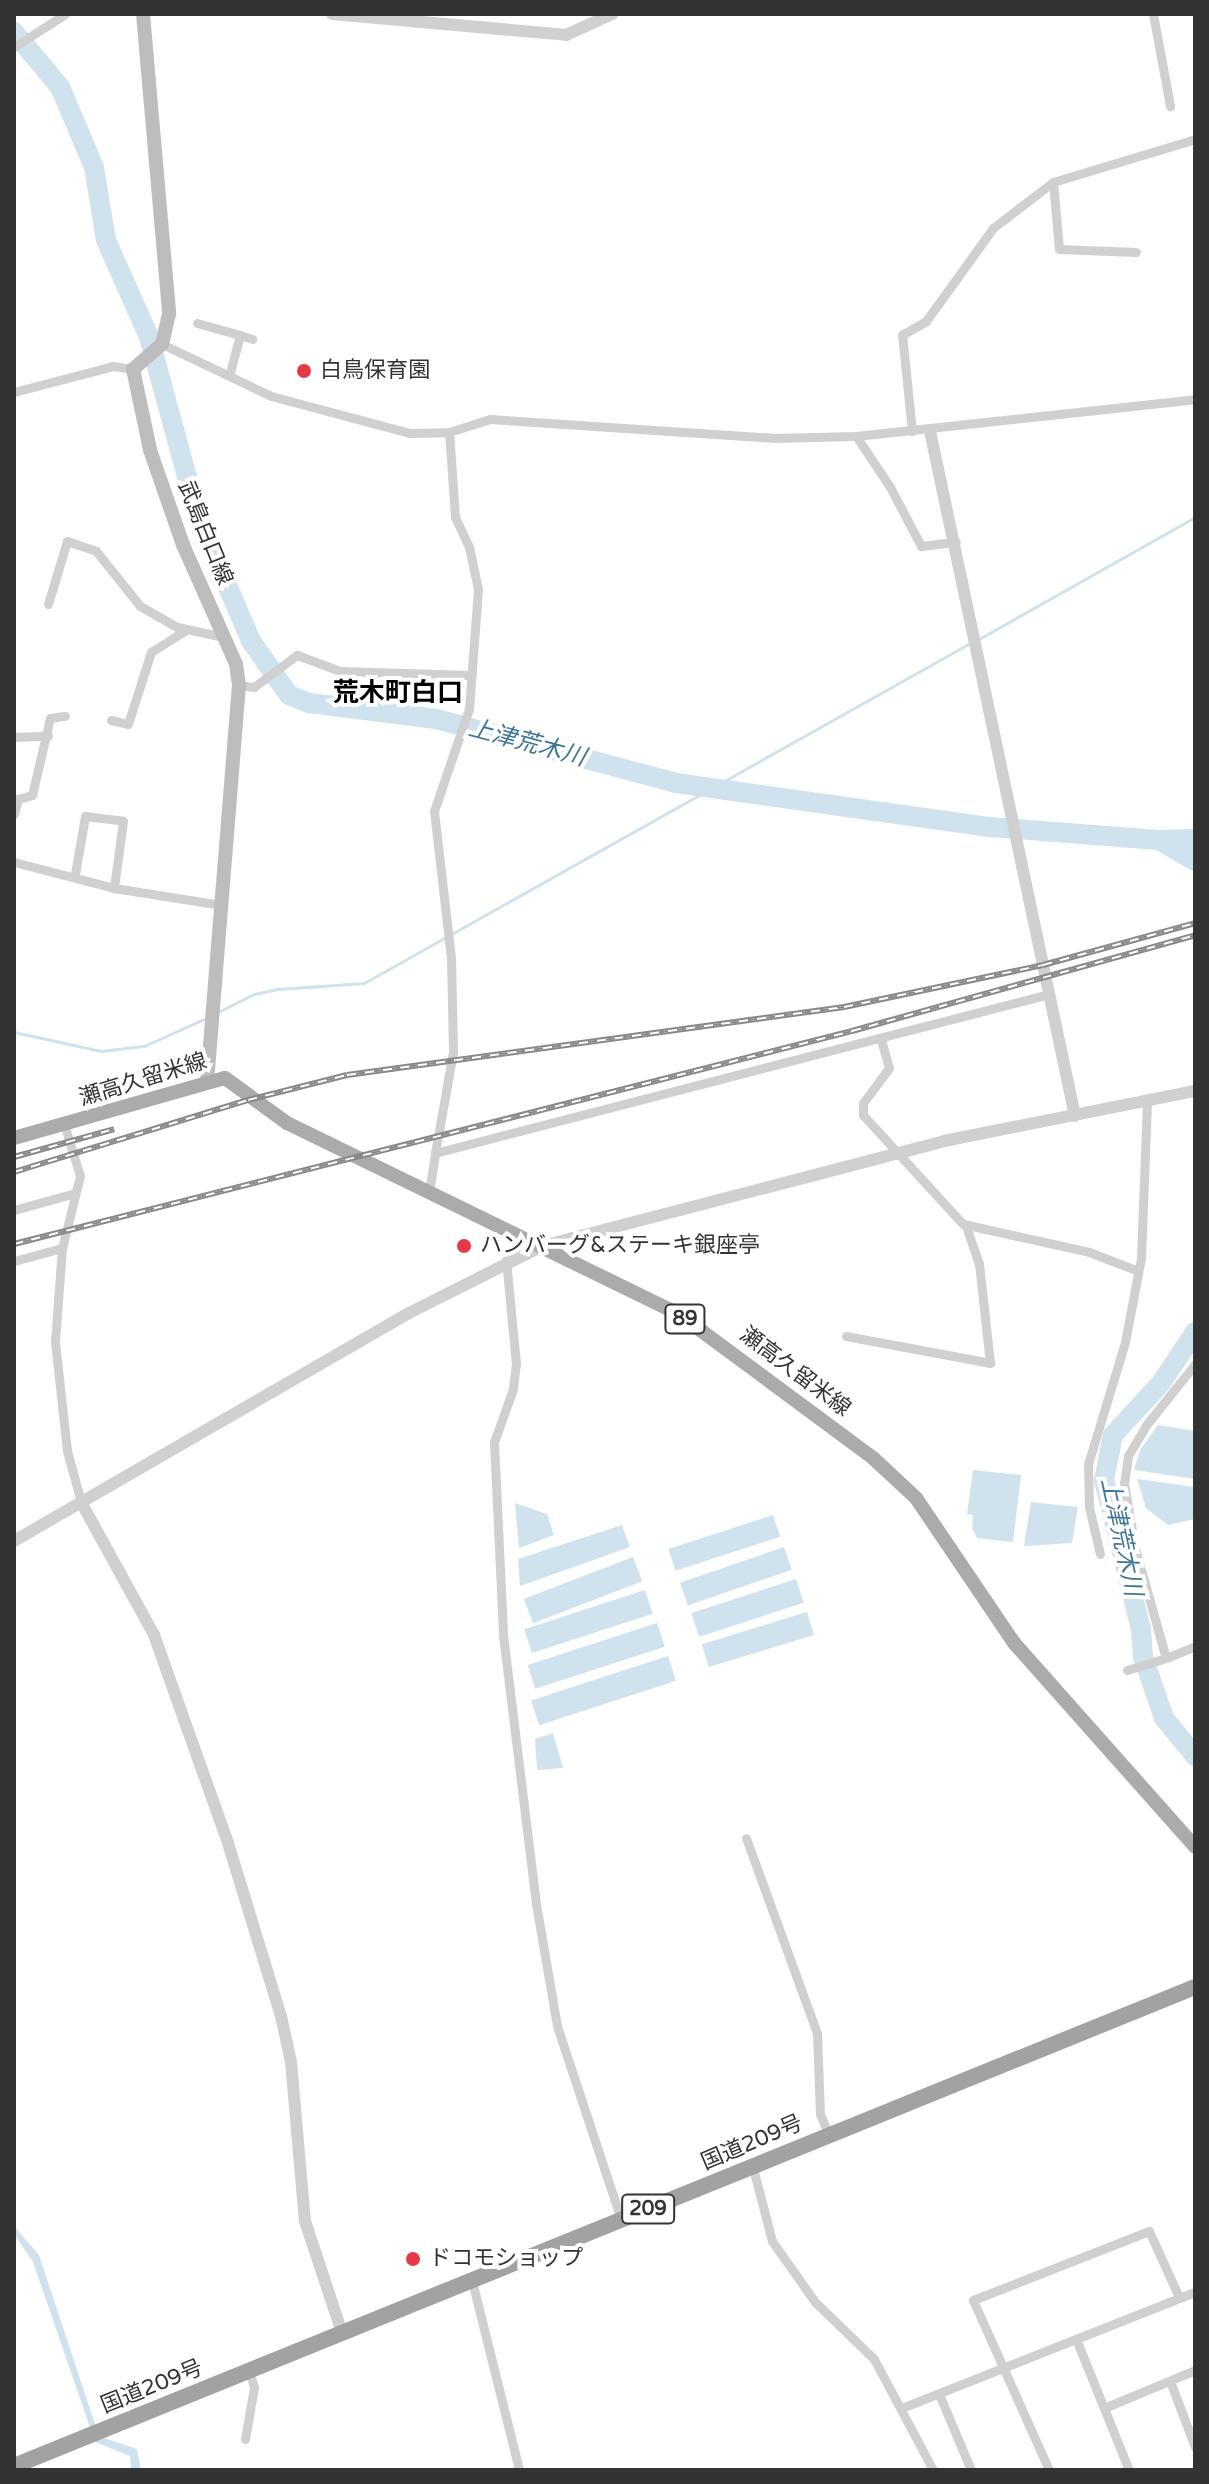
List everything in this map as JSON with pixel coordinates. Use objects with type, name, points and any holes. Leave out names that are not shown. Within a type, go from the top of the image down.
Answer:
[{"type":"highway","name":"国道209号","points":[[14,2466],[249,2371],[341,2330],[472,2281],[1195,1987]]},
{"type":"main road","points":[[136,365],[162,344],[169,314],[143,14]]},
{"type":"main road","name":"武島白口線","points":[[136,365],[150,450],[183,545],[246,686],[221,905],[207,1080]]},
{"type":"main road","name":"瀬高久留米線","points":[[14,1138],[65,1127],[207,1080],[225,1078],[279,1119],[680,1315],[873,1458],[916,1498],[1032,1665],[1195,1847]]},
{"type":"street","points":[[14,47],[65,14]]},
{"type":"street","points":[[332,14],[566,35],[612,14]]},
{"type":"street","points":[[1153,14],[1170,106]]},
{"type":"street","points":[[912,431],[902,335],[926,321],[993,228],[1053,182],[1195,139]]},
{"type":"street","points":[[1053,182],[1059,249],[1136,252]]},
{"type":"street","points":[[197,323],[252,339]]},
{"type":"street","points":[[229,376],[240,335]]},
{"type":"street","points":[[162,344],[271,396],[410,433],[449,432],[490,419],[773,438],[856,436],[930,431],[1195,399]]},
{"type":"street","points":[[14,392],[113,366],[136,365]]},
{"type":"street","points":[[930,431],[956,542],[1075,1116]]},
{"type":"street","points":[[429,1192],[453,1052],[451,958],[434,811],[469,709],[478,589],[469,547],[455,517],[449,432]]},
{"type":"street","points":[[856,436],[890,487],[921,546],[956,542]]},
{"type":"street","points":[[48,604],[67,541],[96,551],[140,606],[186,630],[224,637]]},
{"type":"street","points":[[111,720],[128,724],[151,652],[186,630]]},
{"type":"street","points":[[246,686],[293,657],[340,671],[470,675]]},
{"type":"street","points":[[14,814],[18,799],[32,795],[50,718],[65,716]]},
{"type":"street","points":[[14,737],[48,736]]},
{"type":"street","points":[[75,874],[85,816],[123,821],[114,888]]},
{"type":"street","points":[[14,862],[75,874],[114,888],[221,905]]},
{"type":"street","points":[[435,1153],[881,1040],[1049,994]]},
{"type":"street","points":[[846,1336],[990,1363],[979,1264],[966,1226],[861,1109],[889,1068],[881,1040]]},
{"type":"street","points":[[14,1541],[506,1260],[542,1246],[901,1152],[1195,1091]]},
{"type":"street","points":[[1100,1554],[1089,1507],[1088,1464],[1125,1342],[1136,1270],[1141,1258],[1147,1101]]},
{"type":"street","points":[[65,1127],[80,1176],[62,1248],[56,1355],[67,1451],[81,1502],[154,1635],[228,1843],[281,2016],[291,2062],[305,2221],[341,2330]]},
{"type":"street","points":[[14,1210],[75,1193]]},
{"type":"street","points":[[966,1226],[1089,1252],[1136,1270]]},
{"type":"street","points":[[14,1261],[62,1248]]},
{"type":"street","points":[[506,1260],[516,1363],[513,1389],[494,1442],[503,1635],[557,2026],[621,2220]]},
{"type":"street","points":[[1166,1658],[1135,1548],[1124,1483],[1128,1456],[1140,1434],[1195,1364]]},
{"type":"street","points":[[1127,1670],[1195,1646]]},
{"type":"street","points":[[746,1838],[817,2033],[820,2114],[829,2135]]},
{"type":"street","points":[[753,2168],[772,2241],[798,2281],[874,2359],[904,2407],[933,2470]]},
{"type":"street","points":[[1049,2470],[1007,2366],[973,2300],[1149,2231],[1179,2297]]},
{"type":"street","points":[[472,2281],[519,2470]]},
{"type":"street","points":[[904,2407],[1195,2292]]},
{"type":"street","points":[[1076,2339],[1129,2470]]},
{"type":"street","points":[[1104,2408],[1195,2370]]},
{"type":"street","points":[[245,2439],[254,2387],[249,2371]]},
{"type":"street","points":[[1170,2381],[1195,2447]]},
{"type":"street","points":[[939,2394],[971,2470]]},
{"type":"water","points":[[1158,1425],[1195,1431],[1195,1479],[1134,1470],[1140,1450]]},
{"type":"water","points":[[973,1470],[1021,1475],[1013,1542],[977,1538],[972,1528],[973,1515],[967,1514]]},
{"type":"water","points":[[1137,1479],[1195,1487],[1195,1519],[1168,1525],[1146,1508]]},
{"type":"water","points":[[1031,1502],[1078,1507],[1072,1543],[1024,1546]]},
{"type":"water","points":[[515,1503],[547,1514],[554,1535],[519,1548]]},
{"type":"water","points":[[773,1515],[780,1537],[675,1571],[668,1549]]},
{"type":"water","points":[[622,1525],[630,1547],[520,1586],[518,1559]]},
{"type":"water","points":[[784,1547],[792,1570],[688,1606],[680,1583]]},
{"type":"water","points":[[633,1557],[642,1581],[533,1623],[524,1599]]},
{"type":"water","points":[[796,1579],[804,1603],[699,1637],[691,1613]]},
{"type":"water","points":[[645,1590],[653,1614],[532,1653],[524,1629]]},
{"type":"water","points":[[807,1612],[814,1635],[709,1667],[702,1644]]},
{"type":"water","points":[[657,1623],[665,1647],[535,1689],[528,1665]]},
{"type":"water","points":[[668,1656],[676,1681],[539,1725],[531,1700]]},
{"type":"water","points":[[553,1733],[563,1768],[537,1770],[535,1739]]},
{"type":"water","points":[[14,2226],[39,2255],[95,2424],[104,2438],[137,2449],[141,2470],[131,2470],[130,2456],[95,2442],[33,2262],[14,2234]]},
{"type":"waterway","name":"上津荒木川","points":[[14,32],[60,87],[94,167],[106,240],[149,337],[187,477],[219,566],[251,641],[289,695],[309,703],[436,719],[676,783],[990,827],[1159,840],[1195,861]]},
{"type":"waterway","points":[[977,640],[1195,517]]},
{"type":"waterway","points":[[216,1013],[254,994],[278,989],[364,983],[970,643]]},
{"type":"waterway","points":[[1159,840],[1195,839]]},
{"type":"waterway","points":[[14,1032],[101,1051],[144,1046],[206,1018]]},
{"type":"waterway","name":"上津荒木川","points":[[1195,1332],[1161,1383],[1113,1435],[1104,1480],[1141,1629],[1143,1657],[1164,1718],[1195,1756]]},
{"type":"railway","points":[[14,1172],[248,1100],[347,1075],[844,1007],[1043,965],[1195,923]]},
{"type":"railway","points":[[14,1244],[852,1031],[1195,935]]},
{"type":"railway","points":[[14,1157],[114,1129]]},
{"type":"place","name":"白鳥保育園","points":[[304,371]]},
{"type":"place","name":"ハンバーグ&ステーキ銀座亭","points":[[464,1246]]},
{"type":"place","name":"ドコモショップ","points":[[413,2259]]},
{"type":"district","name":"荒木町白口","points":[[398,693]]}]
